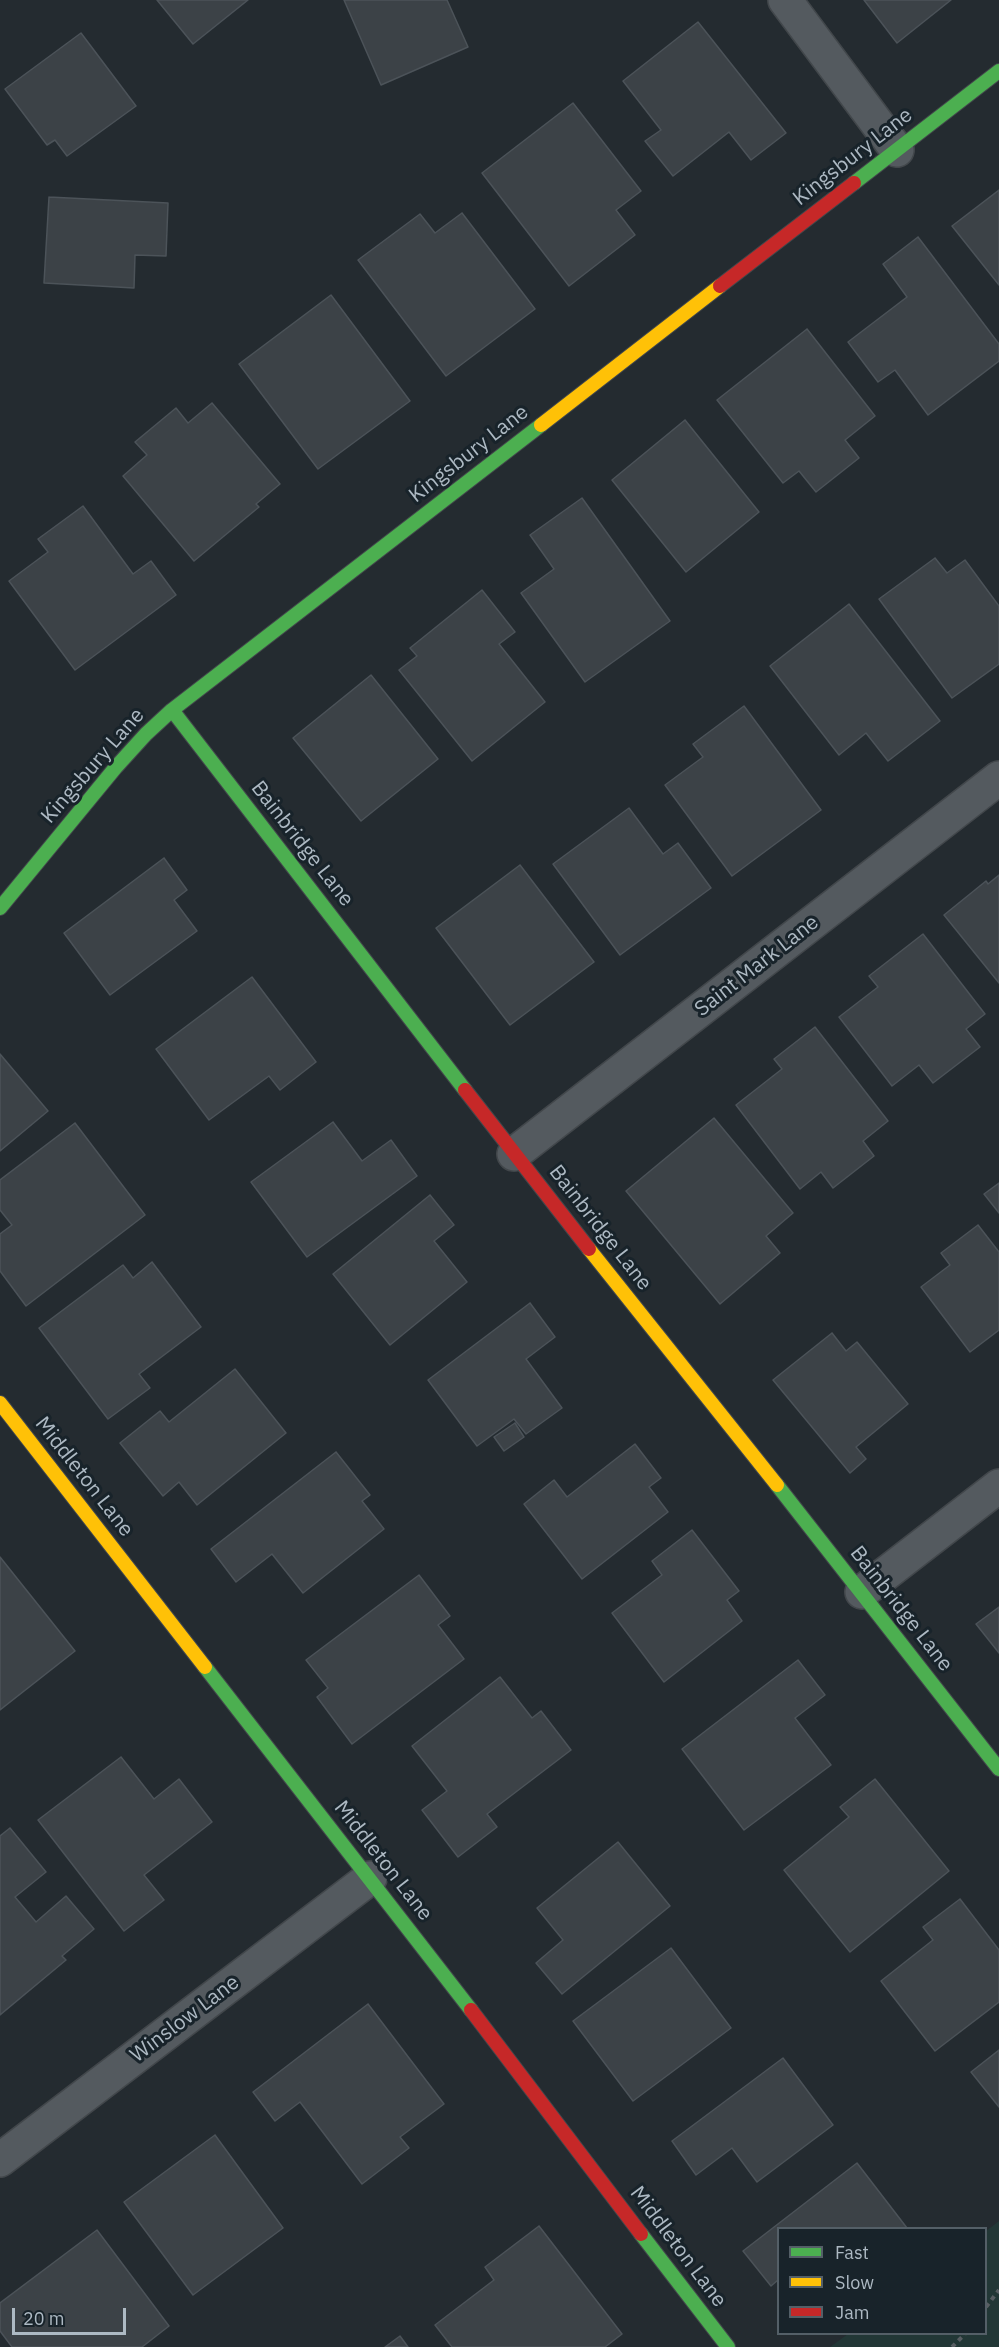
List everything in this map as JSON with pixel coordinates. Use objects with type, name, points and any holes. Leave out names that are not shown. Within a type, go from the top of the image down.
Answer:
[{"type":"street","points":[[785,0],[897,150]]},
{"type":"street","name":"Kingsbury Lane","points":[[0,908],[116,767],[172,710],[999,71]]},
{"type":"street","name":"Bainbridge Lane","points":[[172,710],[514,1154],[862,1592],[999,1769]]},
{"type":"street","name":"Saint Mark Lane","points":[[514,1154],[999,778]]},
{"type":"street","name":"Middleton Lane","points":[[0,1403],[370,1878],[728,2347]]},
{"type":"street","points":[[862,1592],[999,1486]]},
{"type":"street","name":"Winslow Lane","points":[[0,2160],[370,1878]]},
{"type":"path","points":[[987,2306],[999,2290]]},
{"type":"path","points":[[952,2347],[964,2335]]},
{"type":"green space","points":[[999,2221],[999,2347],[830,2347],[847,2335],[987,2335],[987,2230]]},
{"type":"building","points":[[157,0],[248,0],[193,44]]},
{"type":"building","points":[[344,0],[447,0],[468,47],[381,85]]},
{"type":"building","points":[[864,0],[951,0],[897,43]]},
{"type":"building","points":[[698,22],[786,133],[751,160],[729,132],[673,176],[645,141],[661,130],[623,81]]},
{"type":"building","points":[[81,33],[136,106],[67,156],[55,140],[47,145],[5,89]]},
{"type":"building","points":[[573,103],[641,191],[616,210],[635,235],[569,286],[482,173]]},
{"type":"building","points":[[999,190],[999,285],[952,226]]},
{"type":"building","points":[[49,197],[168,203],[166,256],[135,255],[134,288],[44,283]]},
{"type":"building","points":[[462,213],[535,309],[446,376],[358,260],[420,214],[435,233]]},
{"type":"building","points":[[918,237],[999,344],[999,361],[928,415],[895,370],[878,382],[848,342],[907,297],[883,264]]},
{"type":"building","points":[[331,295],[410,401],[318,469],[239,364]]},
{"type":"building","points":[[807,329],[875,416],[845,440],[859,458],[816,492],[799,471],[783,483],[717,400]]},
{"type":"building","points":[[212,403],[280,484],[256,504],[259,507],[194,561],[123,476],[147,455],[135,442],[176,408],[188,423]]},
{"type":"building","points":[[685,420],[759,512],[686,572],[612,480]]},
{"type":"building","points":[[582,498],[670,621],[585,682],[521,593],[554,569],[530,535]]},
{"type":"building","points":[[83,506],[133,574],[151,561],[176,595],[75,670],[9,581],[48,552],[38,539]]},
{"type":"building","points":[[935,558],[947,573],[965,560],[999,606],[999,664],[952,698],[879,599]]},
{"type":"building","points":[[482,590],[515,632],[499,644],[545,702],[472,761],[399,670],[417,656],[410,648]]},
{"type":"building","points":[[849,604],[940,721],[888,761],[866,733],[839,755],[770,666]]},
{"type":"building","points":[[371,675],[438,759],[361,821],[293,738]]},
{"type":"building","points":[[744,706],[821,810],[732,876],[665,785],[703,757],[693,744]]},
{"type":"building","points":[[629,808],[663,854],[678,843],[711,888],[620,955],[553,864]]},
{"type":"building","points":[[164,858],[187,890],[174,900],[197,931],[110,995],[64,933]]},
{"type":"building","points":[[520,865],[594,962],[510,1025],[436,928]]},
{"type":"building","points":[[999,875],[999,983],[944,915],[986,881],[988,884]]},
{"type":"building","points":[[923,934],[985,1014],[966,1029],[980,1047],[933,1083],[919,1065],[892,1086],[839,1017],[878,987],[869,976]]},
{"type":"building","points":[[252,977],[316,1062],[280,1090],[269,1076],[209,1120],[156,1049]]},
{"type":"building","points":[[815,1027],[888,1121],[863,1141],[874,1156],[833,1188],[821,1172],[800,1189],[736,1105],[782,1069],[774,1059]]},
{"type":"building","points":[[0,1054],[48,1111],[0,1151]]},
{"type":"building","points":[[714,1118],[793,1213],[766,1236],[780,1253],[720,1304],[626,1191]]},
{"type":"building","points":[[333,1122],[362,1161],[391,1140],[417,1176],[307,1257],[251,1182]]},
{"type":"building","points":[[75,1123],[145,1215],[26,1306],[0,1271],[0,1234],[12,1225],[0,1210],[0,1180]]},
{"type":"building","points":[[999,1183],[999,1213],[984,1194]]},
{"type":"building","points":[[430,1195],[454,1225],[434,1241],[467,1282],[390,1345],[333,1274]]},
{"type":"building","points":[[978,1225],[999,1252],[999,1330],[970,1352],[921,1287],[950,1265],[941,1253]]},
{"type":"building","points":[[152,1262],[201,1327],[139,1374],[150,1388],[108,1419],[39,1328],[123,1265],[133,1278]]},
{"type":"building","points":[[530,1303],[555,1337],[526,1359],[562,1408],[526,1434],[514,1419],[477,1446],[428,1380]]},
{"type":"building","points":[[832,1333],[846,1351],[857,1342],[908,1404],[856,1447],[866,1459],[850,1473],[773,1380]]},
{"type":"building","points":[[235,1369],[286,1433],[197,1505],[179,1482],[163,1496],[120,1443],[160,1411],[169,1422]]},
{"type":"building","points":[[515,1423],[524,1437],[504,1451],[494,1437]]},
{"type":"building","points":[[635,1444],[661,1478],[649,1487],[668,1512],[582,1579],[524,1504],[554,1480],[567,1497]]},
{"type":"building","points":[[336,1452],[370,1495],[362,1501],[384,1529],[303,1593],[272,1554],[236,1582],[211,1549]]},
{"type":"building","points":[[692,1530],[739,1591],[727,1600],[742,1621],[664,1682],[612,1613],[662,1575],[652,1561]]},
{"type":"building","points":[[0,1557],[75,1651],[0,1710]]},
{"type":"building","points":[[419,1575],[450,1616],[438,1625],[464,1659],[352,1744],[317,1697],[328,1688],[306,1660]]},
{"type":"building","points":[[999,1607],[999,1653],[976,1624]]},
{"type":"building","points":[[798,1660],[825,1695],[795,1718],[831,1765],[744,1830],[682,1749]]},
{"type":"building","points":[[500,1677],[532,1718],[541,1711],[571,1750],[487,1814],[497,1827],[458,1857],[422,1810],[447,1791],[412,1746]]},
{"type":"building","points":[[121,1757],[154,1799],[179,1779],[212,1822],[144,1875],[164,1900],[124,1931],[38,1820]]},
{"type":"building","points":[[875,1779],[949,1871],[850,1952],[784,1870],[849,1817],[840,1807]]},
{"type":"building","points":[[10,1828],[46,1872],[15,1897],[36,1922],[66,1896],[94,1929],[62,1956],[66,1960],[0,2015],[0,1836]]},
{"type":"building","points":[[618,1842],[670,1906],[562,1994],[536,1963],[563,1940],[537,1908]]},
{"type":"building","points":[[960,1899],[999,1950],[999,2002],[935,2051],[881,1981],[933,1940],[923,1927]]},
{"type":"building","points":[[671,1948],[731,2028],[633,2101],[573,2021]]},
{"type":"building","points":[[368,2004],[444,2104],[400,2137],[409,2148],[362,2184],[300,2102],[275,2121],[253,2092]]},
{"type":"building","points":[[999,2050],[999,2107],[971,2072]]},
{"type":"building","points":[[783,2058],[833,2125],[757,2182],[732,2148],[696,2175],[672,2141]]},
{"type":"building","points":[[215,2135],[283,2228],[193,2295],[124,2202]]},
{"type":"building","points":[[857,2163],[906,2227],[777,2227],[777,2281],[771,2286],[743,2251]]},
{"type":"building","points":[[539,2226],[622,2334],[605,2347],[452,2347],[435,2325],[494,2280],[485,2267]]},
{"type":"building","points":[[97,2230],[169,2326],[142,2347],[12,2347],[0,2331],[0,2303]]},
{"type":"building","points":[[400,2336],[408,2347],[385,2347]]},
{"type":"traffic: fast","points":[[854,183],[999,71]]},
{"type":"traffic: fast","points":[[0,908],[116,767],[172,710],[541,425]]},
{"type":"traffic: fast","points":[[172,710],[465,1090]]},
{"type":"traffic: fast","points":[[777,1485],[999,1769]]},
{"type":"traffic: fast","points":[[205,1667],[471,2010]]},
{"type":"traffic: fast","points":[[641,2234],[728,2347]]},
{"type":"traffic: slow","points":[[541,425],[720,286]]},
{"type":"traffic: slow","points":[[589,1249],[777,1485]]},
{"type":"traffic: slow","points":[[0,1403],[205,1667]]},
{"type":"traffic: jam","points":[[720,286],[854,183]]},
{"type":"traffic: jam","points":[[465,1090],[589,1249]]},
{"type":"traffic: jam","points":[[471,2010],[641,2234]]}]
